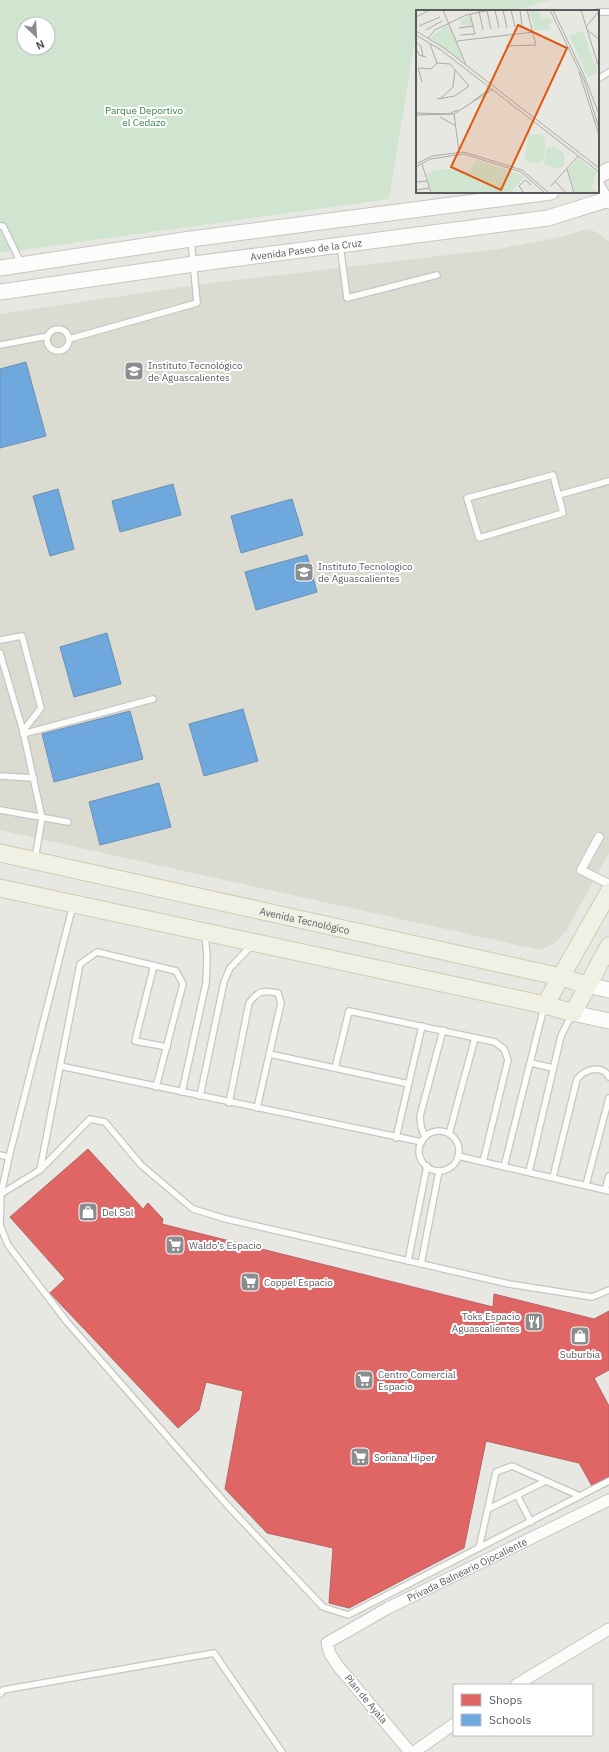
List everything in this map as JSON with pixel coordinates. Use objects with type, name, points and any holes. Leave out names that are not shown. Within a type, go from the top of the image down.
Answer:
[{"type":"main road","points":[[599,175],[609,170]]},
{"type":"main road","points":[[0,268],[191,239],[543,193]]},
{"type":"main road","name":"Avenida Paseo de la Cruz","points":[[0,292],[194,264],[548,218],[608,201]]},
{"type":"main road","name":"Avenida Tecnológico","points":[[0,853],[561,977],[609,990]]},
{"type":"main road","points":[[0,888],[545,1005],[609,1021]]},
{"type":"main road","points":[[545,1005],[609,892]]},
{"type":"main road","points":[[573,1013],[609,946]]},
{"type":"street","points":[[599,186],[608,201]]},
{"type":"street","points":[[599,837],[582,870],[609,884]]},
{"type":"street","name":"Privada Balneario Ojocaliente","points":[[327,1643],[388,1608],[609,1500]]},
{"type":"street","points":[[518,1684],[609,1629]]},
{"type":"street","name":"Plan de Ayala","points":[[327,1643],[330,1654],[338,1666],[410,1752]]},
{"type":"street","points":[[414,1752],[453,1725]]},
{"type":"lane","points":[[599,78],[609,72]]},
{"type":"lane","points":[[0,226],[3,226],[22,265]]},
{"type":"lane","points":[[69,339],[197,304],[191,239]]},
{"type":"lane","points":[[340,245],[347,298],[437,275]]},
{"type":"lane","points":[[57,329],[62,330],[67,333],[69,339],[68,344],[65,349],[54,350],[49,347],[47,342],[48,336],[51,331],[57,329]]},
{"type":"lane","points":[[0,345],[48,336]]},
{"type":"lane","points":[[553,475],[559,495],[563,513],[479,538],[467,498],[553,475]]},
{"type":"lane","points":[[559,495],[609,481]]},
{"type":"lane","points":[[0,640],[22,636],[41,708],[23,732]]},
{"type":"lane","points":[[0,653],[23,732],[42,818],[35,861]]},
{"type":"lane","points":[[23,732],[154,699]]},
{"type":"lane","points":[[0,776],[34,778]]},
{"type":"lane","points":[[0,810],[68,822]]},
{"type":"lane","points":[[73,904],[9,1157],[1,1194],[0,1224],[8,1245],[67,1322],[228,1506],[323,1607],[348,1614],[609,1481]]},
{"type":"lane","points":[[182,1092],[206,983],[207,957],[204,932]]},
{"type":"lane","points":[[200,1096],[224,982],[234,963],[254,943]]},
{"type":"lane","points":[[40,1170],[80,964],[97,952],[176,971],[183,984],[156,1087]]},
{"type":"lane","points":[[154,965],[135,1041],[166,1047]]},
{"type":"lane","points":[[229,1103],[249,1003],[255,995],[265,990],[278,994],[281,1003],[257,1108]]},
{"type":"lane","points":[[504,1166],[545,1005]]},
{"type":"lane","points":[[335,1068],[349,1011],[495,1042],[504,1049],[508,1060],[483,1162]]},
{"type":"lane","points":[[529,1172],[561,1036],[573,1013]]},
{"type":"lane","points":[[396,1138],[422,1026]]},
{"type":"lane","points":[[60,1066],[396,1138],[424,1140],[437,1132],[449,1134],[457,1143],[458,1156],[452,1167],[439,1171],[427,1166],[420,1156],[424,1140],[420,1116],[443,1030]]},
{"type":"lane","points":[[449,1134],[475,1038]]},
{"type":"lane","points":[[269,1054],[409,1084]]},
{"type":"lane","points":[[531,1063],[553,1068]]},
{"type":"lane","points":[[553,1177],[578,1079],[582,1072],[591,1069],[599,1069],[609,1077]]},
{"type":"lane","points":[[586,1185],[609,1098]]},
{"type":"lane","points":[[1,1194],[40,1170],[90,1119],[105,1122],[141,1165],[166,1189],[193,1210],[226,1219],[509,1284],[592,1296],[609,1290]]},
{"type":"lane","points":[[0,1155],[9,1157]]},
{"type":"lane","points":[[458,1156],[607,1190],[609,1176]]},
{"type":"lane","points":[[408,1261],[427,1166]]},
{"type":"lane","points":[[421,1264],[439,1171]]},
{"type":"lane","points":[[479,1548],[496,1472],[512,1466],[580,1496]]},
{"type":"lane","points":[[488,1509],[546,1481]]},
{"type":"lane","points":[[517,1495],[531,1522]]},
{"type":"lane","points":[[0,1694],[4,1690],[214,1652],[282,1752]]},
{"type":"shaded area","name":"Instituto Tecnologico de Aguascalientes","points":[[588,229],[596,232],[609,241],[609,853],[566,931],[554,944],[540,950],[0,830],[0,314],[196,285],[498,249],[556,238]]},
{"type":"green space","name":"Parque Deportivo el Cedazo","points":[[0,0],[550,0],[516,10],[416,10],[415,40],[389,199],[0,253]]},
{"type":"building: Shops","name":"Centro Comercial Espacio","points":[[88,1149],[143,1209],[148,1203],[163,1219],[162,1224],[493,1307],[494,1294],[594,1319],[609,1311],[609,1370],[594,1378],[609,1406],[609,1477],[592,1486],[579,1463],[486,1441],[464,1548],[349,1608],[329,1603],[333,1548],[267,1533],[225,1489],[243,1391],[206,1382],[199,1410],[178,1428],[50,1293],[65,1279],[10,1217]]},
{"type":"building: Schools","points":[[26,362],[46,436],[0,448],[0,369]]},
{"type":"building: Schools","points":[[173,484],[181,515],[120,532],[112,501]]},
{"type":"building: Schools","points":[[58,489],[74,549],[50,556],[33,496]]},
{"type":"building: Schools","points":[[292,499],[303,535],[241,553],[231,516]]},
{"type":"building: Schools","points":[[307,555],[317,592],[256,610],[245,572]]},
{"type":"building: Schools","points":[[107,633],[121,684],[74,697],[60,647]]},
{"type":"building: Schools","points":[[243,709],[258,761],[204,776],[189,724]]},
{"type":"building: Schools","points":[[130,711],[143,759],[54,782],[42,734]]},
{"type":"building: Schools","points":[[159,783],[171,827],[100,845],[89,802]]},
{"type":"place","name":"Instituto Tecnológico de Aguascalientes","points":[[134,371]]},
{"type":"place","name":"Instituto Tecnologico de Aguascalientes","points":[[304,572]]},
{"type":"place","name":"Del Sol","points":[[88,1212]]},
{"type":"place","name":"Waldo’s Espacio","points":[[175,1245]]},
{"type":"place","name":"Coppel Espacio","points":[[250,1282]]},
{"type":"place","name":"Toks Espacio Aguascalientes","points":[[534,1322]]},
{"type":"place","name":"Suburbia","points":[[580,1336]]},
{"type":"place","name":"Centro Comercial Espacio","points":[[364,1380]]},
{"type":"place","name":"Soriana Hiper","points":[[360,1457]]}]
